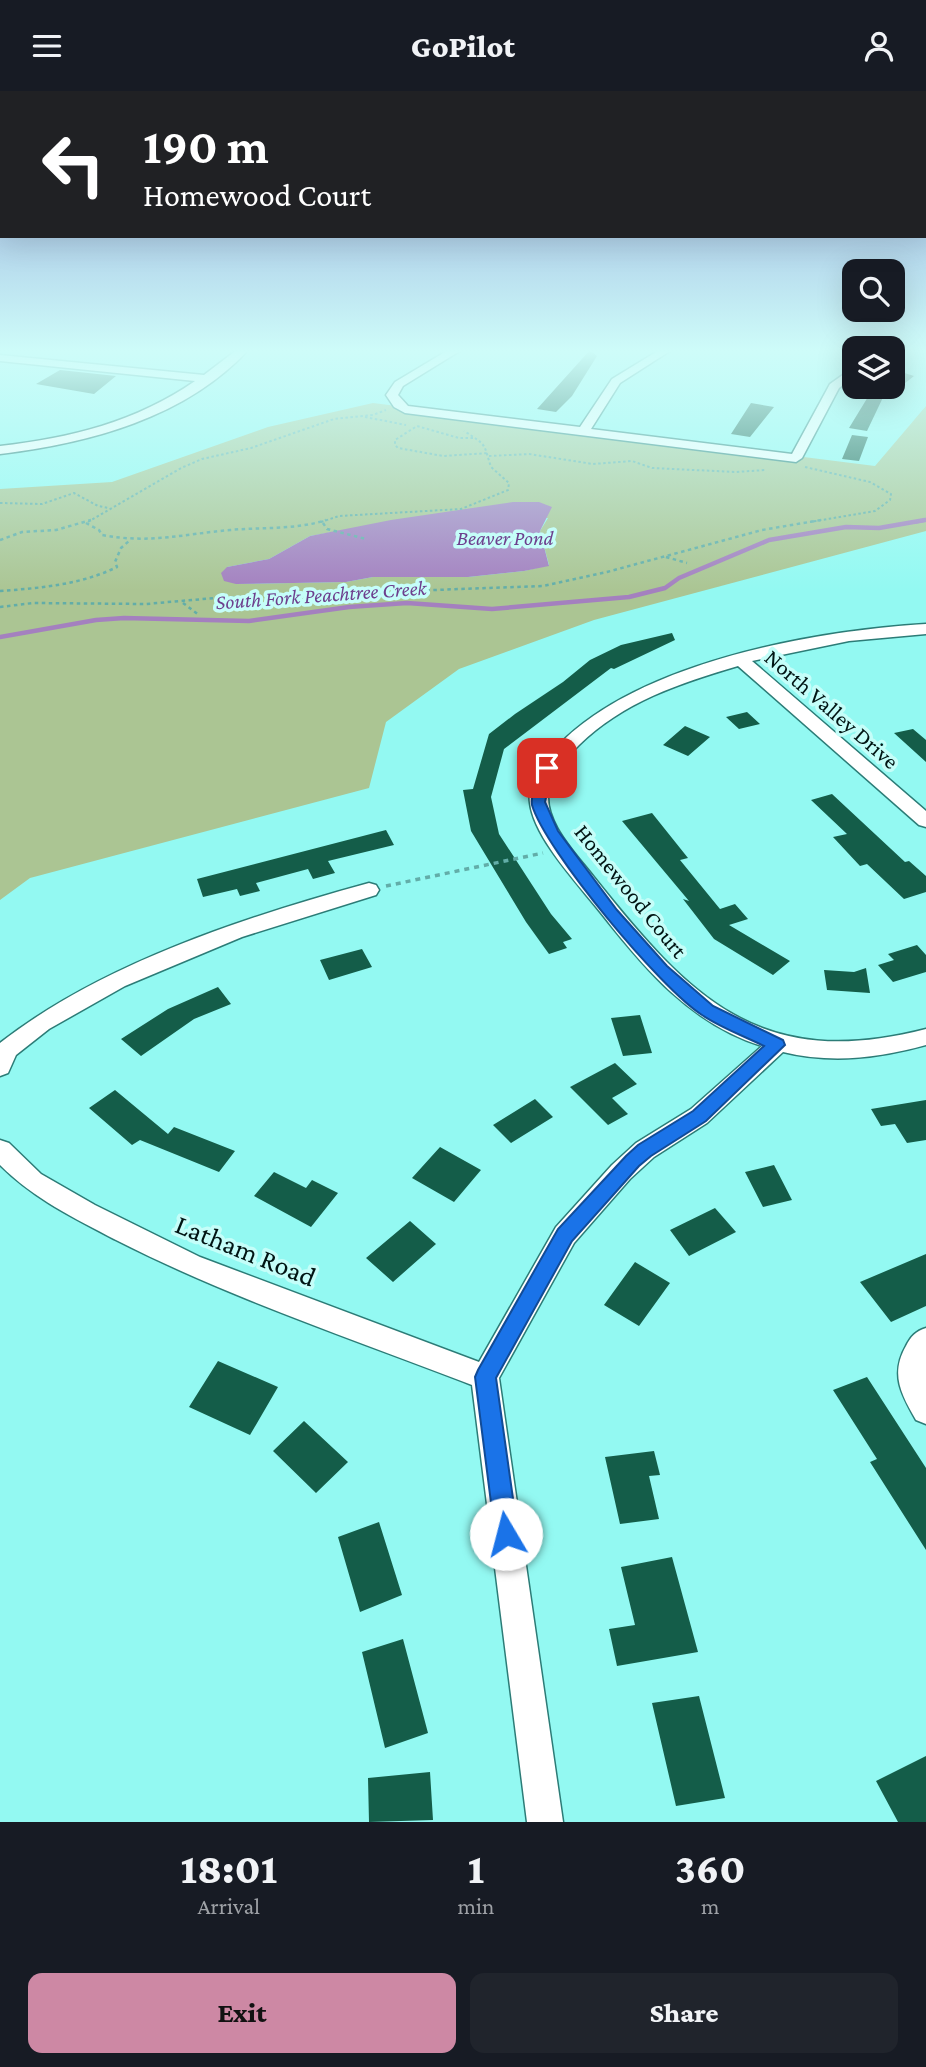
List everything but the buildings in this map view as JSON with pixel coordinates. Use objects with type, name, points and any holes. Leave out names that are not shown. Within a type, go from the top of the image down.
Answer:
[{"type":"street","points":[[0,450],[106,430]]},
{"type":"street","points":[[584,430],[719,450],[796,458],[809,430]]},
{"type":"street","name":"Homewood Court","points":[[926,629],[870,631],[807,642],[666,682],[631,697],[581,732],[547,768],[538,802],[551,832],[612,913],[661,970],[707,1011],[776,1045],[813,1050],[865,1050],[898,1046],[926,1037]]},
{"type":"street","name":"North Valley Drive","points":[[740,659],[926,821]]},
{"type":"street","points":[[0,1067],[7,1050],[41,1023],[117,981],[235,932],[379,888]]},
{"type":"street","points":[[545,1822],[485,1377],[565,1235],[621,1172],[645,1150],[699,1116],[776,1045]]},
{"type":"street","name":"Latham Road","points":[[0,1150],[32,1181],[86,1212],[191,1265],[485,1377]]},
{"type":"street","points":[[926,1340],[911,1358],[911,1384],[926,1410]]},
{"type":"path","points":[[0,540],[22,532],[56,530],[86,523],[181,468],[202,459],[251,448],[303,430]]},
{"type":"path","points":[[411,430],[395,440],[398,448],[443,456],[529,454],[593,464],[632,461],[652,468],[736,472],[766,470]]},
{"type":"path","points":[[430,430],[459,438],[475,438]]},
{"type":"path","points":[[86,523],[99,530],[102,535],[130,540],[169,540],[227,530],[323,523],[339,516],[461,509],[508,490],[509,483],[493,471],[482,442],[463,430]]},
{"type":"path","points":[[0,607],[33,603],[183,603],[215,598],[543,586],[607,572],[762,530],[875,511],[890,500],[891,494],[871,482],[859,477],[806,468],[796,458]]},
{"type":"path","points":[[0,503],[42,504],[74,493],[98,506],[111,509]]},
{"type":"path","points":[[323,523],[327,529],[366,539]]},
{"type":"path","points":[[0,591],[90,578],[111,571],[117,567],[115,562],[121,548],[130,540]]},
{"type":"path","points":[[676,553],[680,560]]},
{"type":"path","points":[[664,556],[687,563]]},
{"type":"path","points":[[183,603],[199,615]]},
{"type":"path","points":[[379,888],[523,859],[562,848]]},
{"type":"green space","points":[[260,430],[586,430],[875,466],[906,430],[926,430],[926,531],[594,620],[459,669],[386,722],[369,788],[30,878],[0,900],[0,489],[112,482]],"holes":[[[418,517],[548,518],[540,531],[549,565],[524,571],[468,577],[373,577],[346,582],[236,584],[227,567],[269,559],[310,536]]]},
{"type":"water","name":"Beaver Pond","points":[[513,502],[539,502],[552,507],[540,531],[549,566],[468,577],[373,577],[346,582],[236,584],[224,581],[221,573],[227,567],[269,559],[310,536],[391,520]]},
{"type":"waterway","name":"South Fork Peachtree Creek","points":[[0,637],[96,620],[124,618],[249,621],[349,607],[407,603],[492,609],[629,597],[665,588],[679,578],[769,540],[846,527],[879,528],[925,520]]},
{"type":"waterway","name":"South Fork Peachtree Creek","points":[[915,522],[926,520]]},
{"type":"route","points":[[506,1534],[485,1377],[565,1235],[621,1172],[645,1150],[699,1116],[776,1045],[707,1011],[661,970],[612,913],[551,832],[538,802],[547,768]]}]
